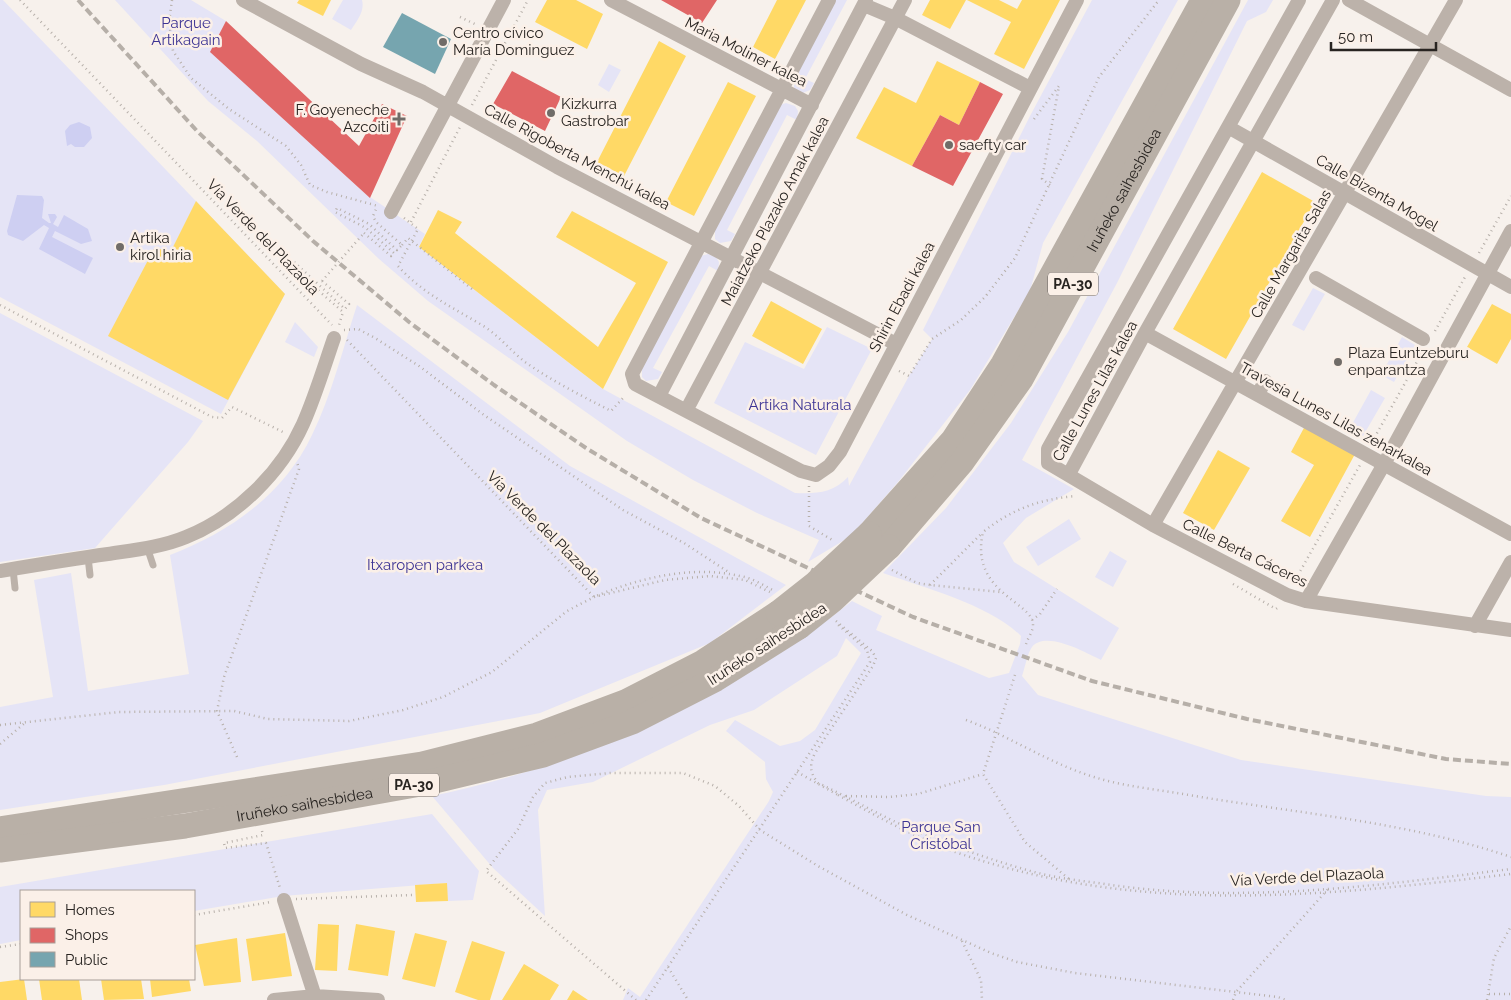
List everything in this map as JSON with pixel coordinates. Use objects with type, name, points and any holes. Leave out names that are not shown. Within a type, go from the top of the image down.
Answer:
[{"type":"highway","points":[[1053,276],[1073,217],[1190,0]]},
{"type":"highway","name":"Iruñeko saihesbidea","points":[[879,541],[953,440],[1003,364],[1203,0]]},
{"type":"highway","name":"Iruñeko saihesbidea","points":[[0,850],[185,826],[426,783],[543,755],[640,718],[716,679],[816,583],[879,541],[962,462],[1020,379],[1228,0]]},
{"type":"highway","points":[[1083,266],[1130,200],[1242,0]]},
{"type":"highway","name":"Iruñeko saihesbidea","points":[[0,830],[422,764],[537,735],[625,702],[702,662],[786,611]]},
{"type":"street","name":"Calle Rigoberta Menchú kalea","points":[[243,0],[361,64],[448,106],[557,167],[896,344]]},
{"type":"street","points":[[392,212],[504,0]]},
{"type":"street","name":"Maria Moliner kalea","points":[[611,0],[812,105]]},
{"type":"street","points":[[687,409],[635,384],[632,374],[700,241],[829,0]]},
{"type":"street","name":"Maiatzeko Plazako Amak kalea","points":[[687,409],[905,0]]},
{"type":"street","name":"Shirin Ebadi kalea","points":[[687,409],[801,471],[816,475],[829,466],[840,452],[1077,0]]},
{"type":"street","name":"Calle Lunes Lilas kalea","points":[[1298,0],[1048,449],[1048,462],[1069,474],[1145,333],[1333,0]]},
{"type":"street","points":[[1349,0],[1511,90]]},
{"type":"street","name":"Calle Margarita Salas","points":[[1154,525],[1456,0]]},
{"type":"street","points":[[865,2],[1030,88]]},
{"type":"street","name":"Maiatzeko Plazako Amak kalea","points":[[660,396],[865,2]]},
{"type":"street","name":"Calle Bizenta Mogel","points":[[1228,127],[1511,287]]},
{"type":"street","points":[[1306,601],[1384,464],[1511,231]]},
{"type":"street","points":[[1316,278],[1366,312],[1427,341]]},
{"type":"street","name":"Travesía Lunes Lilas zeharkalea","points":[[1145,333],[1511,534]]},
{"type":"street","points":[[6,570],[88,557],[114,550],[147,548],[186,537],[222,518],[270,475],[295,438],[303,424],[338,335]]},
{"type":"street","points":[[1258,394],[1265,381]]},
{"type":"street","points":[[1338,438],[1345,425]]},
{"type":"street","name":"Calle Berta Cáceres","points":[[1069,474],[1086,486],[1154,525],[1287,595],[1306,601],[1511,630]]},
{"type":"street","points":[[1475,626],[1511,562]]},
{"type":"street","points":[[284,900],[316,998]]},
{"type":"street","points":[[274,1000],[316,998],[378,1000]]},
{"type":"lane","points":[[147,548],[153,565]]},
{"type":"lane","points":[[88,557],[90,575]]},
{"type":"lane","points":[[6,570],[15,588]]},
{"type":"path","name":"Vía Verde del Plazaola","points":[[20,0],[338,335],[594,597],[640,580],[670,575],[732,574],[752,579],[786,611]]},
{"type":"path","points":[[172,0],[169,22],[173,51],[191,78],[229,109],[286,146],[301,165],[310,185],[327,192],[378,206],[411,222],[418,229],[398,266],[412,282],[455,311],[484,326],[502,339],[524,361],[581,395],[611,411],[623,398]]},
{"type":"path","points":[[899,371],[909,376],[932,339],[961,320],[985,297],[1015,258],[1050,185],[1067,141],[1098,77],[1158,0]]},
{"type":"path","points":[[460,16],[488,30]]},
{"type":"path","points":[[1034,119],[1059,86],[1042,179],[1050,185]]},
{"type":"path","points":[[1287,595],[1427,341],[1511,196]]},
{"type":"path","points":[[378,206],[373,216],[376,222],[402,245]]},
{"type":"path","points":[[472,289],[408,238],[397,250],[369,224],[337,208],[335,212],[366,228],[394,253],[391,256],[364,233],[322,280],[349,304],[345,309],[292,260],[288,264],[343,312],[338,335],[358,330],[375,338],[419,366],[484,415],[623,510],[684,543],[732,574]]},
{"type":"path","points":[[0,305],[212,417],[222,418],[232,408],[295,438]]},
{"type":"path","points":[[237,757],[217,711],[224,677],[299,469],[296,455]]},
{"type":"path","points":[[930,585],[983,532],[1001,518],[1026,505],[1043,500],[1077,496],[1086,486]]},
{"type":"path","points":[[983,532],[980,549],[986,572],[1000,592],[1030,614],[1033,625],[1026,644]]},
{"type":"path","points":[[1032,620],[1040,614],[1057,589]]},
{"type":"path","points":[[0,725],[28,720],[119,712],[234,711],[268,719],[348,721],[403,710],[443,696],[492,672],[568,611],[594,597]]},
{"type":"path","name":"Vía Verde del Plazaola","points":[[831,618],[844,626],[872,651],[876,658],[873,666],[812,759],[812,776],[818,783],[912,829],[958,848],[1028,871],[1070,879],[1171,892],[1251,893],[1329,888],[1511,869]]},
{"type":"path","points":[[983,774],[1015,675]]},
{"type":"path","points":[[0,744],[28,720]]},
{"type":"path","points":[[966,720],[997,731],[1051,761],[1094,777],[1229,802],[1413,830],[1474,844],[1511,857]]},
{"type":"path","points":[[797,771],[838,796],[916,836],[961,854],[1030,874],[1074,883],[1182,896],[1272,896],[1325,893],[1511,874]]},
{"type":"path","points":[[636,1000],[486,871],[518,829],[533,797],[545,782],[568,777],[610,773],[683,773],[715,786],[739,806],[760,830],[862,892],[962,940],[1015,961],[1075,973],[1236,992],[1286,1000]]},
{"type":"path","points":[[838,796],[889,797],[918,794],[983,774]]},
{"type":"path","points":[[983,774],[991,784],[1006,814],[1025,842],[1074,883]]},
{"type":"path","points":[[262,830],[284,900]]},
{"type":"path","points":[[646,1000],[760,830]]},
{"type":"path","points":[[263,834],[224,843],[224,848],[266,843]]},
{"type":"path","points":[[1233,1000],[1236,992],[1329,888]]},
{"type":"path","points":[[195,915],[284,900],[412,895]]},
{"type":"path","points":[[1487,1000],[1494,958],[1511,926]]},
{"type":"path","points":[[962,940],[981,980],[982,1000]]},
{"type":"path","points":[[0,948],[20,944]]},
{"type":"path","points":[[668,968],[688,1000]]},
{"type":"path","points":[[1489,994],[1511,994]]},
{"type":"green space","name":"Artika kirol hiria","points":[[0,0],[3,0],[285,294],[221,414],[0,297]]},
{"type":"green space","name":"Parque Artikagain","points":[[115,0],[191,0],[226,21],[211,52],[367,195],[425,234],[419,247],[603,389],[795,493],[817,493],[836,486],[848,477],[849,486],[909,376],[932,339],[923,330],[1030,116],[1092,0],[1178,0],[1043,243],[1030,291],[970,390],[898,482],[851,536],[808,562],[819,540],[757,513],[693,480],[627,441],[428,301],[379,259],[257,141],[208,101]]},
{"type":"green space","points":[[343,0],[362,0],[361,12],[351,30],[332,19]]},
{"type":"green space","points":[[835,0],[847,0],[805,79],[814,83],[810,90],[803,93],[794,88],[794,78]]},
{"type":"green space","name":"Parque San Cristóbal","points":[[1248,0],[1273,0],[1266,12],[1247,21],[1117,283],[1022,460],[1074,489],[1026,518],[1003,543],[1014,562],[1119,628],[1101,660],[1066,644],[1047,641],[1038,642],[1030,650],[1022,676],[1038,695],[1241,760],[1486,796],[1511,797],[1511,1000],[623,1000],[628,988],[640,997],[769,801],[773,792],[766,779],[765,762],[726,731],[735,720],[780,746],[800,741],[815,730],[861,653],[846,638],[837,656],[754,710],[710,725],[593,782],[547,790],[538,810],[545,916],[493,868],[432,796],[546,766],[654,723],[756,668],[805,636],[852,601],[882,616],[876,630],[989,678],[1009,673],[1020,644],[1021,636],[1008,625],[975,606],[956,598],[883,573],[946,508],[1011,423],[1068,332]]},
{"type":"green space","points":[[609,64],[621,70],[609,92],[598,85]]},
{"type":"green space","points":[[786,103],[795,106],[798,111],[797,120],[787,115],[727,230],[735,234],[731,241],[720,243],[715,239],[715,228],[780,105]]},
{"type":"green space","points":[[708,254],[716,257],[719,262],[718,271],[709,266],[653,368],[662,372],[658,379],[646,381],[642,377],[642,366],[701,256]]},
{"type":"green space","points":[[1313,288],[1325,294],[1304,331],[1292,325]]},
{"type":"green space","name":"Itxaropen parkea","points":[[357,305],[570,466],[786,585],[710,643],[540,713],[164,785],[0,810],[0,707],[53,697],[34,580],[71,573],[88,691],[189,674],[170,555],[214,535],[234,522],[271,493],[286,475],[300,456],[319,419]]},
{"type":"green space","points":[[0,313],[203,421],[188,442],[95,548],[0,562]]},
{"type":"green space","points":[[295,322],[318,347],[314,357],[285,342]]},
{"type":"green space","name":"Artika Naturala","points":[[827,327],[872,349],[816,455],[714,403],[745,342],[804,369]]},
{"type":"green space","points":[[1402,337],[1415,345],[1394,382],[1381,375]]},
{"type":"green space","points":[[1371,390],[1385,398],[1363,436],[1350,428]]},
{"type":"green space","points":[[1069,519],[1081,539],[1038,566],[1026,547]]},
{"type":"green space","points":[[1110,551],[1127,561],[1113,587],[1095,577]]},
{"type":"green space","points":[[432,814],[479,871],[473,900],[448,901],[446,883],[283,896],[195,911],[195,890],[20,890],[20,940],[0,944],[0,887]]},
{"type":"water","points":[[79,122],[90,127],[92,138],[84,147],[75,147],[71,144],[67,146],[65,131],[70,125]]},
{"type":"water","points":[[17,195],[42,196],[44,200],[42,218],[49,223],[51,223],[48,214],[55,214],[57,217],[53,224],[58,227],[64,215],[88,229],[92,241],[81,244],[55,231],[52,237],[93,258],[85,274],[39,249],[49,228],[44,225],[23,241],[8,235],[7,231]]},
{"type":"building: Homes","points":[[299,0],[331,0],[323,16],[297,3]]},
{"type":"building: Homes","points":[[547,0],[576,0],[603,14],[587,49],[535,22]]},
{"type":"building: Homes","points":[[777,0],[806,0],[775,59],[753,47]]},
{"type":"building: Homes","points":[[930,0],[966,0],[950,29],[922,15]]},
{"type":"building: Homes","points":[[967,0],[999,0],[1017,9],[1022,0],[1060,0],[1024,69],[994,54],[1011,22]]},
{"type":"building: Homes","points":[[659,41],[686,56],[624,176],[597,162]]},
{"type":"building: Homes","points":[[937,61],[980,82],[959,125],[940,115],[912,166],[856,138],[884,87],[916,103]]},
{"type":"building: Homes","points":[[728,82],[756,96],[694,216],[666,202]]},
{"type":"building: Homes","points":[[1262,172],[1315,202],[1226,359],[1173,329]]},
{"type":"building: Homes","points":[[196,201],[285,294],[228,400],[108,336],[155,247],[170,253]]},
{"type":"building: Homes","points":[[438,210],[462,222],[455,233],[598,347],[636,283],[556,237],[572,211],[668,262],[603,389],[419,247]]},
{"type":"building: Homes","points":[[771,301],[822,329],[803,364],[752,336]]},
{"type":"building: Homes","points":[[1492,304],[1511,314],[1511,339],[1497,364],[1467,347]]},
{"type":"building: Homes","points":[[1305,426],[1355,454],[1310,537],[1281,521],[1314,465],[1291,452]]},
{"type":"building: Homes","points":[[1218,450],[1250,468],[1214,530],[1183,513]]},
{"type":"building: Homes","points":[[447,883],[448,901],[416,902],[415,885]]},
{"type":"building: Homes","points":[[318,924],[339,925],[337,971],[315,970]]},
{"type":"building: Homes","points":[[356,924],[395,931],[388,976],[348,970]]},
{"type":"building: Homes","points":[[285,933],[292,976],[252,981],[246,939]]},
{"type":"building: Homes","points":[[415,933],[447,941],[435,987],[402,979]]},
{"type":"building: Homes","points":[[237,938],[241,982],[204,986],[195,945]]},
{"type":"building: Homes","points":[[472,941],[505,952],[490,1000],[478,1000],[455,992]]},
{"type":"building: Homes","points":[[524,964],[559,985],[550,1000],[502,1000]]},
{"type":"building: Homes","points":[[24,980],[27,1000],[0,1000],[0,982]]},
{"type":"building: Homes","points":[[39,980],[79,980],[82,1000],[42,1000]]},
{"type":"building: Homes","points":[[101,980],[141,980],[144,999],[104,1000]]},
{"type":"building: Homes","points":[[150,980],[189,980],[191,991],[152,997]]},
{"type":"building: Homes","points":[[573,990],[588,1000],[567,1000]]},
{"type":"building: Shops","points":[[661,0],[717,0],[702,23]]},
{"type":"building: Shops","points":[[226,21],[359,146],[382,104],[407,116],[370,198],[210,52]]},
{"type":"building: Shops","points":[[512,71],[561,97],[545,131],[493,104]]},
{"type":"building: Shops","name":"saefty car","points":[[980,82],[1003,94],[953,186],[912,166],[940,115],[959,125]]},
{"type":"building: Public","points":[[402,13],[451,39],[435,74],[383,47]]},
{"type":"railway","points":[[78,0],[197,131],[313,241],[409,322],[494,385],[586,448],[701,518],[913,617],[1092,681],[1247,719],[1446,759],[1511,764]]},
{"type":"place","name":"Centro cívico María Dominguez","points":[[443,42]]},
{"type":"place","name":"Kizkurra Gastrobar","points":[[551,113]]},
{"type":"place","name":"F. Goyeneche Azcoiti","points":[[399,119]]},
{"type":"place","name":"saefty car","points":[[949,145]]},
{"type":"place","name":"Artika kirol hiria","points":[[120,247]]},
{"type":"place","name":"Plaza Euntzeburu enparantza","points":[[1338,362]]}]
